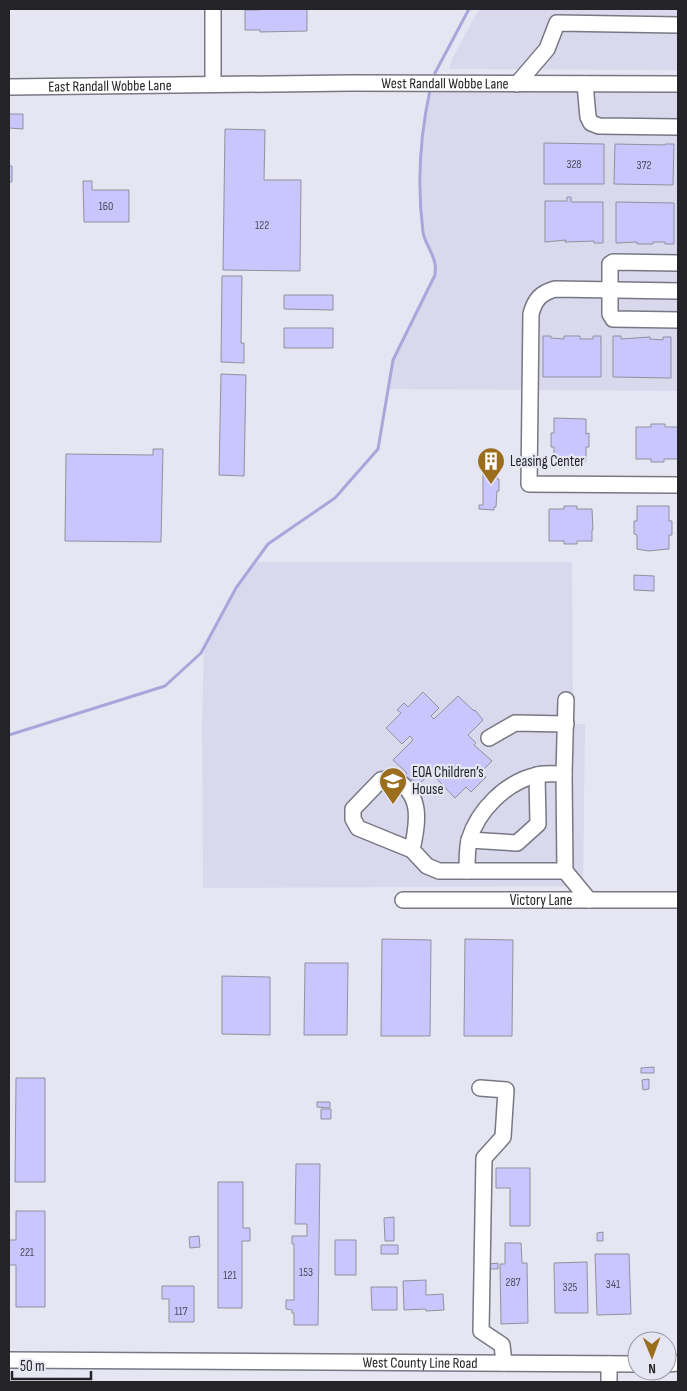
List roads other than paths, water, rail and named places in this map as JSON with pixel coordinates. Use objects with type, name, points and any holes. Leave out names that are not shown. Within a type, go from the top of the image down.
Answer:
[{"type":"street","points":[[213,9],[213,84]]},
{"type":"street","points":[[517,84],[547,49],[558,23],[678,25]]},
{"type":"street","name":"West Randall Wobbe Lane","points":[[213,84],[678,84]]},
{"type":"street","name":"East Randall Wobbe Lane","points":[[9,87],[213,84]]},
{"type":"street","points":[[585,84],[588,117],[591,123],[599,126],[678,127]]},
{"type":"street","points":[[678,263],[613,262],[610,264],[610,314],[613,319],[678,320]]},
{"type":"street","points":[[678,291],[554,289],[545,292],[538,298],[533,305],[532,314],[530,484],[678,485]]},
{"type":"street","points":[[566,700],[564,774],[565,871],[589,900]]},
{"type":"street","points":[[489,738],[515,723],[566,724]]},
{"type":"street","points":[[467,871],[469,840],[476,824],[502,792],[522,780],[537,775],[564,774]]},
{"type":"street","points":[[469,840],[517,843],[538,824],[537,775]]},
{"type":"street","points":[[412,850],[416,831],[416,801],[401,782],[392,778],[381,780],[354,809],[353,819],[358,828],[412,850],[427,866],[439,871],[565,871]]},
{"type":"street","name":"Victory Lane","points":[[403,900],[678,900]]},
{"type":"street","points":[[480,1088],[506,1090],[503,1137],[484,1158],[481,1330],[502,1345],[504,1364]]},
{"type":"street","name":"West County Line Road","points":[[9,1360],[627,1364]]},
{"type":"street","points":[[609,1364],[609,1382]]},
{"type":"waterway","points":[[435,73],[469,9]]},
{"type":"waterway","points":[[9,735],[165,686],[201,653],[236,588],[268,544],[335,498],[378,449],[393,360],[435,275],[434,260],[423,232],[420,196],[420,161],[430,90]]},
{"type":"place","name":"Leasing Center","points":[[491,485]]},
{"type":"place","name":"EOA Children’s House","points":[[393,805]]}]
